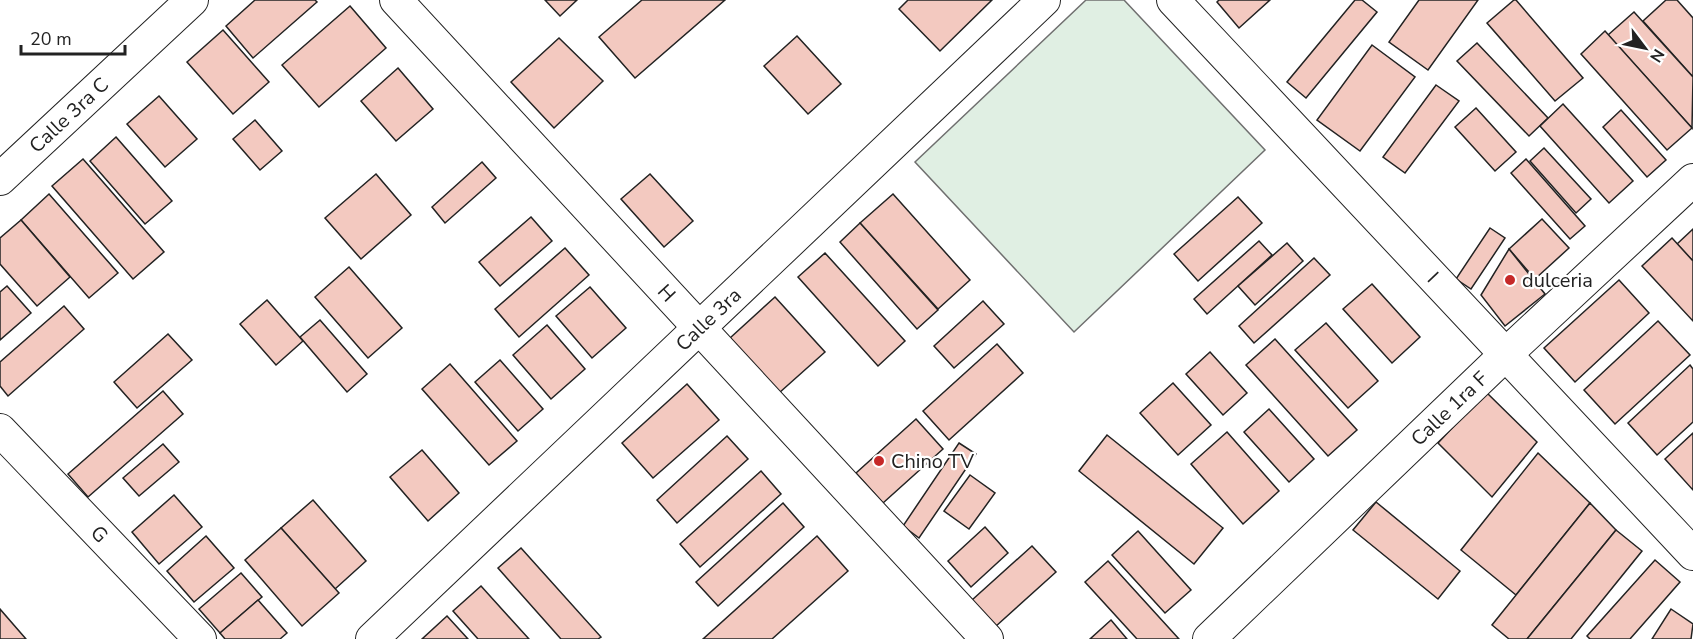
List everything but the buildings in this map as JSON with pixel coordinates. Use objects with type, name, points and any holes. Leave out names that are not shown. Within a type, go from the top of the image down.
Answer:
[{"type":"street","name":"Calle 3ra C","points":[[0,179],[192,0]]},
{"type":"street","name":"H","points":[[396,0],[987,639]]},
{"type":"street","name":"Calle 3ra","points":[[372,639],[1044,0]]},
{"type":"street","name":"I","points":[[1173,0],[1693,554]]},
{"type":"street","name":"Calle 1ra F","points":[[1209,639],[1505,355],[1693,180]]},
{"type":"street","name":"G","points":[[0,430],[200,639]]},
{"type":"green space","points":[[1086,0],[1124,0],[1265,150],[1074,332],[915,162]]},
{"type":"place","name":"dulceria","points":[[1510,280]]},
{"type":"place","name":"Chino TV","points":[[879,461]]}]
